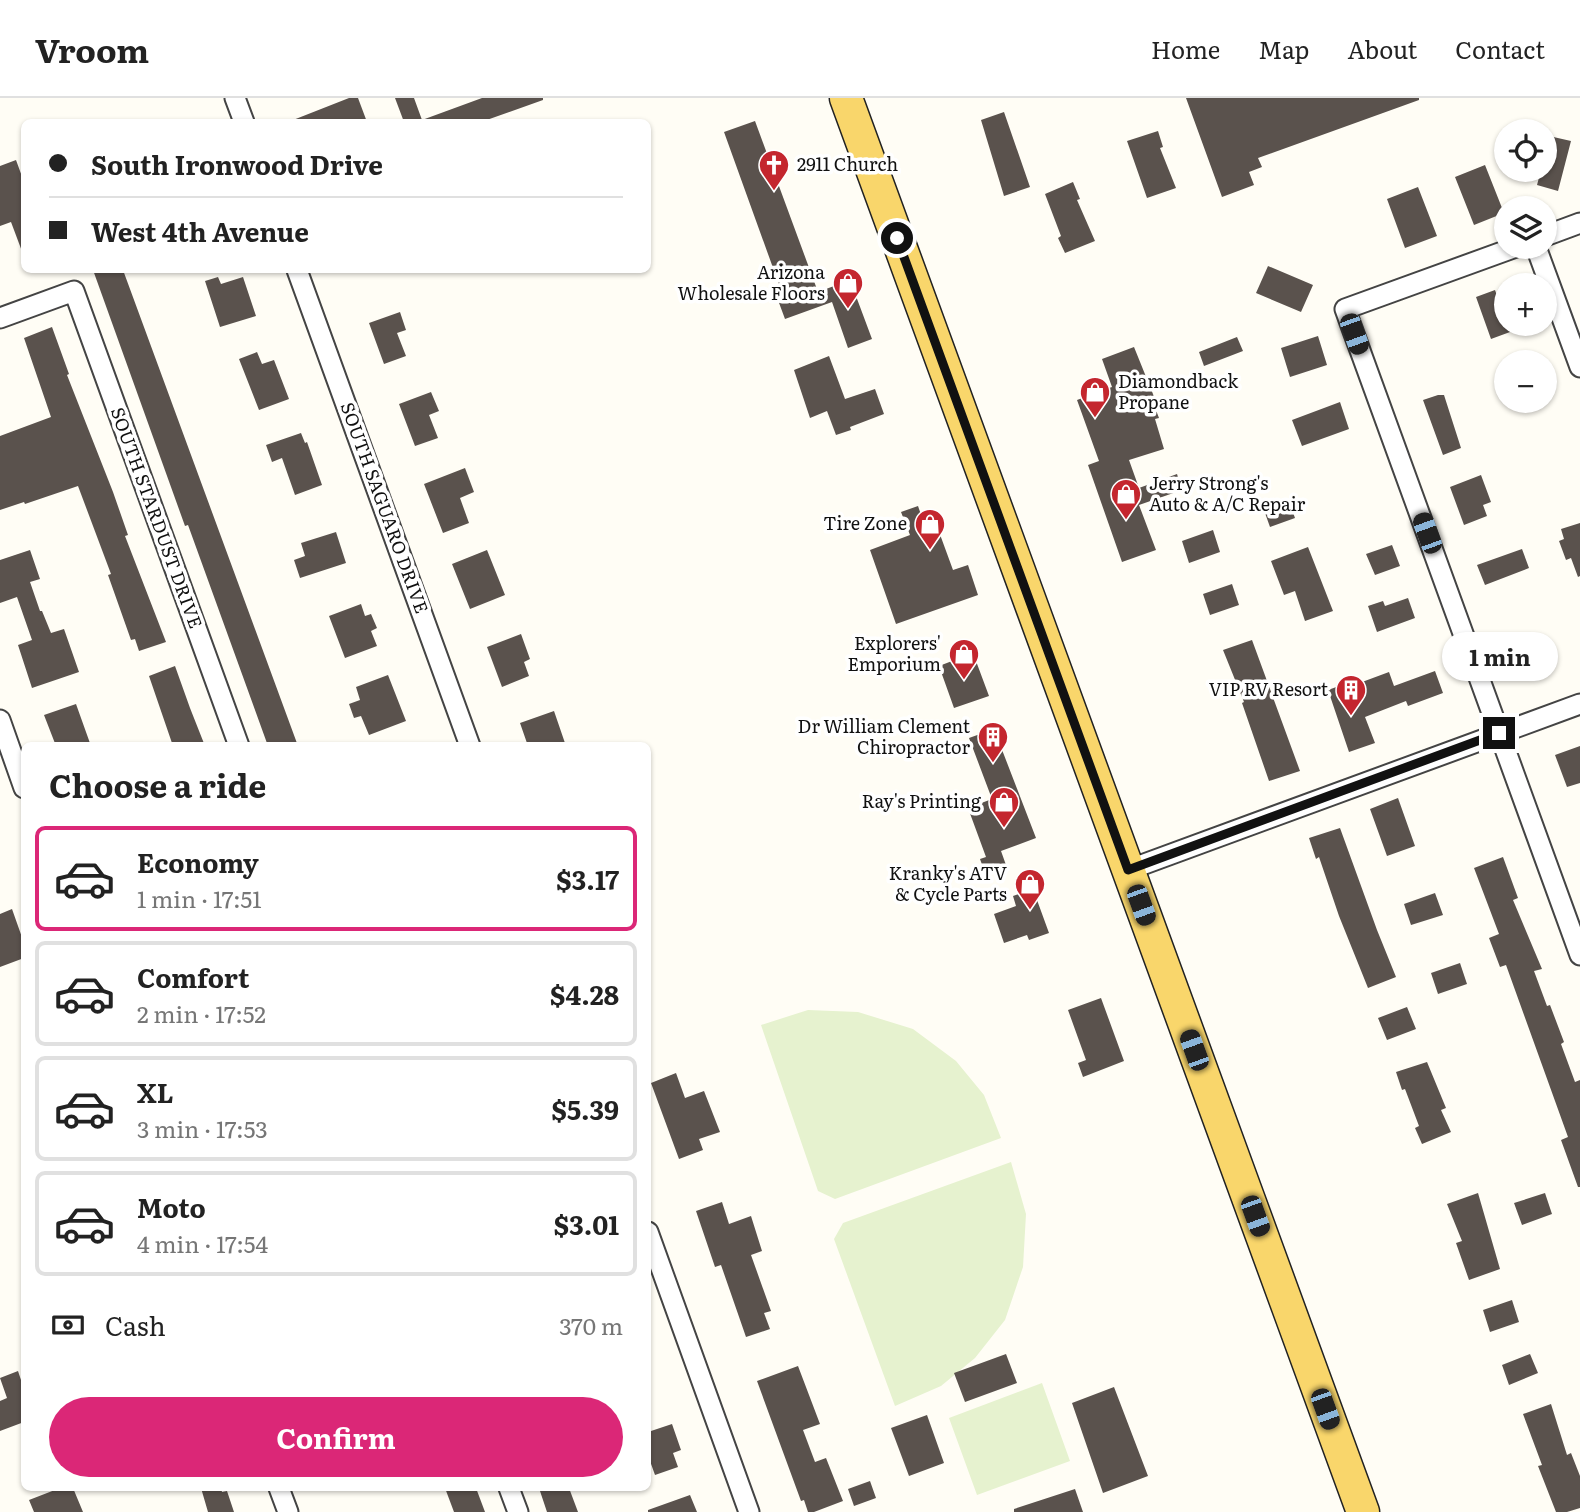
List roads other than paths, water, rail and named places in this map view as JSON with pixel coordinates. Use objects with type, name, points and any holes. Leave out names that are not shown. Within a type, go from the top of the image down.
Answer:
[{"type":"main road","points":[[846,98],[1363,1512]]},
{"type":"street","points":[[235,98],[243,119]]},
{"type":"street","points":[[1557,232],[1580,223]]},
{"type":"street","points":[[1494,255],[1345,309],[1580,955]]},
{"type":"street","points":[[1540,259],[1580,367]]},
{"type":"street","name":"SOUTH SAGUARO DRIVE","points":[[298,273],[469,742]]},
{"type":"street","name":"SOUTH STARDUST DRIVE","points":[[0,318],[74,291],[238,742]]},
{"type":"street","points":[[1128,870],[1580,704]]},
{"type":"street","points":[[0,720],[21,780]]},
{"type":"street","points":[[651,1240],[749,1512]]},
{"type":"street","points":[[280,1491],[288,1512]]},
{"type":"street","points":[[510,1491],[517,1512]]},
{"type":"place","name":"2911 Church","points":[[774,192]]},
{"type":"place","name":"Arizona Wholesale Floors","points":[[848,310]]},
{"type":"place","name":"Diamondback Propane","points":[[1095,419]]},
{"type":"place","name":"Jerry Strong's Auto & A/C Repair","points":[[1126,521]]},
{"type":"place","name":"Tire Zone","points":[[930,551]]},
{"type":"place","name":"Explorers' Emporium","points":[[964,681]]},
{"type":"place","name":"VIP RV Resort","points":[[1351,717]]},
{"type":"place","name":"Dr William Clement Chiropractor","points":[[993,764]]},
{"type":"place","name":"Ray's Printing","points":[[1004,829]]},
{"type":"place","name":"Kranky's ATV & Cycle Parts","points":[[1030,911]]}]
